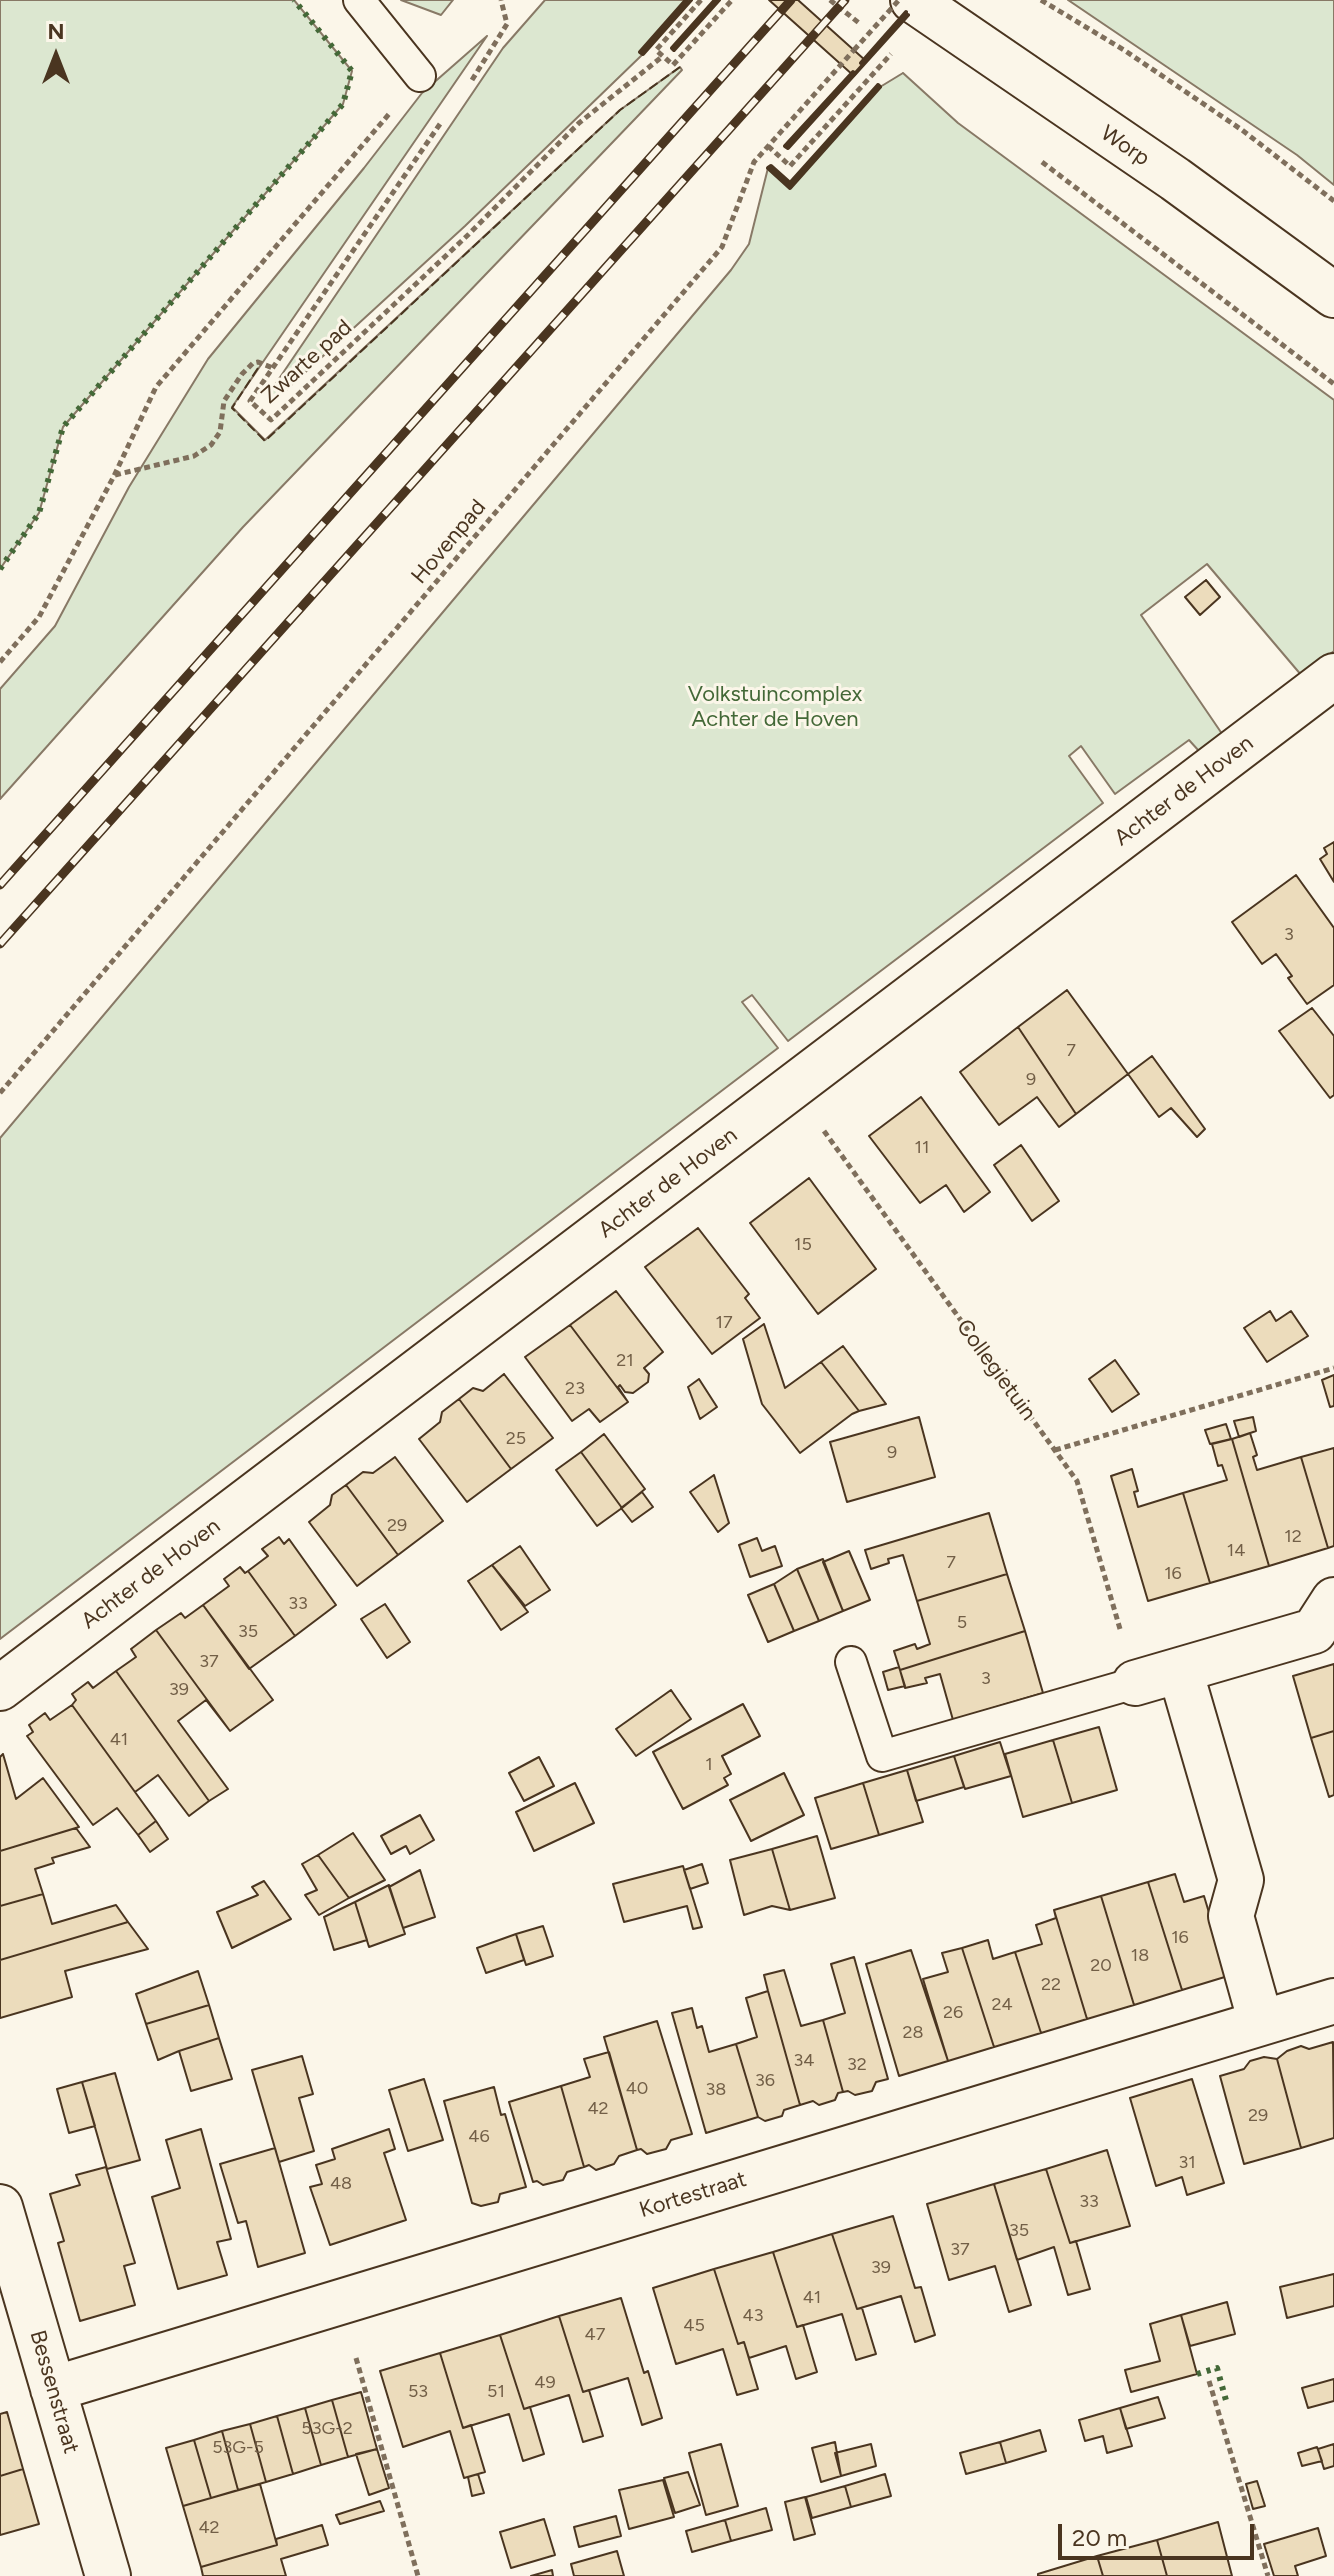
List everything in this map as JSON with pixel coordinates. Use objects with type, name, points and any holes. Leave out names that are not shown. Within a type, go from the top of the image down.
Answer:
[{"type":"street","name":"Worp","points":[[913,0],[1175,179],[1334,295]]},
{"type":"street","name":"Achter de Hoven","points":[[0,1688],[1334,676]]},
{"type":"street","points":[[1135,1683],[1314,1631],[1334,1600]]},
{"type":"street","points":[[1180,1670],[1241,1880],[1231,1916],[1261,2023]]},
{"type":"street","name":"Kortestraat","points":[[53,2389],[1334,2001]]},
{"type":"street","name":"Bessenstraat","points":[[0,2207],[108,2576]]},
{"type":"lane","points":[[359,0],[420,76]]},
{"type":"lane","points":[[851,1662],[882,1756],[1135,1683]]},
{"type":"path","points":[[464,90],[507,24],[501,0]]},
{"type":"path","points":[[663,56],[656,50],[701,0]]},
{"type":"path","name":"Zwarte pad","points":[[447,114],[250,401],[271,420],[469,234],[579,123],[663,56],[673,65],[732,0]]},
{"type":"path","points":[[830,0],[873,34]]},
{"type":"path","name":"Hovenpad","points":[[0,1093],[722,247],[754,162],[899,0]]},
{"type":"path","points":[[1041,0],[1124,50],[1242,130],[1334,201]]},
{"type":"path","points":[[768,146],[790,166],[895,50]]},
{"type":"path","points":[[0,662],[39,617],[114,476],[156,387],[420,76]]},
{"type":"path","points":[[1033,155],[1334,384]]},
{"type":"path","points":[[114,476],[194,456],[211,445],[220,432],[224,401],[242,374],[258,362],[273,368]]},
{"type":"path","name":"Collegietuin","points":[[790,1091],[832,1143],[1077,1481],[1135,1683]]},
{"type":"path","points":[[1054,1450],[1334,1368]]},
{"type":"path","points":[[340,2301],[418,2576]]},
{"type":"path","points":[[1209,2381],[1268,2576]]},
{"type":"green space","points":[[0,0],[294,0],[352,71],[343,104],[63,427],[39,513],[0,569]]},
{"type":"green space","points":[[401,0],[453,0],[441,15]]},
{"type":"green space","points":[[545,0],[686,0],[640,52],[643,54],[465,226],[274,401],[268,395],[503,48]]},
{"type":"green space","points":[[1068,0],[1334,0],[1334,185],[1297,155]]},
{"type":"green space","points":[[487,36],[232,407],[265,440],[620,110],[680,67],[682,70],[243,527],[0,799],[0,689],[55,626],[129,487],[208,359],[422,93]]},
{"type":"green space","name":"Volkstuincomplex Achter de Hoven","points":[[903,73],[958,123],[1334,400],[1334,651],[1302,676],[1207,564],[1141,615],[1229,744],[1208,761],[1189,740],[1115,794],[1081,746],[1069,756],[1103,803],[788,1041],[752,995],[742,1002],[778,1048],[0,1639],[0,1138],[731,270],[749,244],[768,168],[791,187],[880,87]]},
{"type":"building","points":[[769,0],[798,0],[866,61],[854,76]]},
{"type":"building","points":[[1206,580],[1220,597],[1200,615],[1185,597]]},
{"type":"building","points":[[1334,842],[1334,882],[1320,859],[1327,854],[1324,848]]},
{"type":"building","points":[[1296,875],[1334,928],[1334,985],[1307,1004],[1288,978],[1292,976],[1276,954],[1262,964],[1232,922]]},
{"type":"building","points":[[1067,990],[1128,1074],[1076,1114],[1018,1027]]},
{"type":"building","points":[[1312,1008],[1334,1036],[1334,1095],[1330,1098],[1279,1031]]},
{"type":"building","points":[[1018,1027],[1076,1114],[1059,1127],[1037,1097],[999,1125],[960,1072]]},
{"type":"building","points":[[1152,1056],[1205,1129],[1197,1137],[1171,1108],[1159,1117],[1128,1074]]},
{"type":"building","points":[[921,1097],[990,1192],[964,1212],[946,1185],[920,1203],[869,1136]]},
{"type":"building","points":[[1021,1145],[1059,1201],[1032,1221],[994,1165]]},
{"type":"building","points":[[809,1178],[876,1269],[818,1314],[750,1223]]},
{"type":"building","points":[[698,1228],[749,1294],[745,1298],[760,1318],[712,1354],[645,1267]]},
{"type":"building","points":[[616,1291],[663,1352],[644,1368],[649,1374],[648,1382],[633,1393],[625,1392],[620,1385],[618,1387],[628,1402],[570,1325]]},
{"type":"building","points":[[1270,1311],[1276,1321],[1291,1311],[1308,1336],[1267,1362],[1244,1328]]},
{"type":"building","points":[[764,1324],[785,1388],[821,1362],[859,1411],[800,1453],[762,1404],[743,1339]]},
{"type":"building","points":[[570,1325],[628,1402],[600,1422],[589,1409],[572,1421],[525,1357]]},
{"type":"building","points":[[843,1346],[886,1404],[859,1411],[821,1362]]},
{"type":"building","points":[[1115,1360],[1139,1394],[1112,1412],[1089,1379]]},
{"type":"building","points":[[504,1374],[553,1438],[511,1469],[459,1399],[473,1388],[483,1391]]},
{"type":"building","points":[[1334,1375],[1334,1406],[1330,1407],[1322,1380]]},
{"type":"building","points":[[699,1379],[717,1407],[700,1419],[688,1387]]},
{"type":"building","points":[[459,1399],[511,1469],[467,1502],[419,1439],[440,1422],[442,1412]]},
{"type":"building","points":[[919,1417],[935,1477],[847,1502],[830,1442]]},
{"type":"building","points":[[1253,1417],[1256,1431],[1239,1437],[1234,1421]]},
{"type":"building","points":[[1226,1424],[1231,1439],[1210,1444],[1205,1430]]},
{"type":"building","points":[[1250,1433],[1257,1455],[1253,1457],[1257,1470],[1301,1457],[1328,1548],[1269,1566],[1232,1439]]},
{"type":"building","points":[[604,1434],[645,1489],[622,1508],[581,1452]]},
{"type":"building","points":[[1232,1439],[1269,1566],[1210,1583],[1183,1493],[1227,1480],[1222,1465],[1218,1466],[1212,1444]]},
{"type":"building","points":[[1334,1448],[1334,1546],[1328,1548],[1301,1457]]},
{"type":"building","points":[[581,1452],[622,1508],[597,1526],[556,1470]]},
{"type":"building","points":[[395,1457],[443,1521],[398,1555],[346,1485],[363,1472],[373,1473]]},
{"type":"building","points":[[1132,1469],[1138,1491],[1134,1492],[1138,1507],[1183,1493],[1210,1583],[1148,1601],[1111,1476]]},
{"type":"building","points":[[714,1475],[729,1523],[718,1532],[690,1492]]},
{"type":"building","points":[[346,1485],[398,1555],[357,1586],[309,1522],[330,1505],[332,1495]]},
{"type":"building","points":[[642,1492],[653,1507],[632,1522],[621,1508]]},
{"type":"building","points":[[989,1513],[1007,1574],[917,1601],[903,1555],[871,1569],[865,1550]]},
{"type":"building","points":[[279,1537],[284,1544],[289,1539],[336,1605],[295,1636],[248,1571],[268,1556],[262,1549]]},
{"type":"building","points":[[757,1538],[762,1551],[775,1546],[782,1566],[750,1577],[739,1545]]},
{"type":"building","points":[[520,1546],[550,1590],[525,1606],[492,1565]]},
{"type":"building","points":[[849,1551],[870,1600],[843,1611],[823,1562]]},
{"type":"building","points":[[823,1559],[843,1611],[819,1621],[797,1569]]},
{"type":"building","points":[[492,1565],[528,1612],[501,1630],[468,1581]]},
{"type":"building","points":[[240,1567],[245,1573],[248,1571],[295,1636],[249,1669],[203,1605],[229,1586],[224,1579]]},
{"type":"building","points":[[797,1569],[819,1621],[794,1631],[774,1584]]},
{"type":"building","points":[[1007,1574],[1025,1631],[900,1670],[894,1651],[915,1644],[917,1649],[930,1644],[917,1601]]},
{"type":"building","points":[[774,1584],[794,1631],[768,1642],[748,1595]]},
{"type":"building","points":[[385,1604],[410,1642],[387,1658],[361,1619]]},
{"type":"building","points":[[203,1605],[273,1700],[230,1731],[156,1630],[181,1613],[185,1618]]},
{"type":"building","points":[[156,1630],[230,1731],[206,1700],[178,1721],[228,1789],[209,1801],[116,1671],[136,1657],[131,1649]]},
{"type":"building","points":[[1025,1631],[1043,1693],[953,1720],[940,1674],[925,1678],[927,1683],[905,1688],[900,1670]]},
{"type":"building","points":[[1334,1664],[1334,1731],[1311,1738],[1293,1676]]},
{"type":"building","points":[[899,1667],[905,1686],[888,1690],[883,1672]]},
{"type":"building","points":[[116,1671],[209,1801],[189,1816],[158,1775],[135,1792],[72,1705],[76,1700],[72,1694],[88,1682],[93,1688]]},
{"type":"building","points":[[671,1690],[691,1719],[636,1756],[616,1729]]},
{"type":"building","points":[[743,1704],[760,1736],[722,1756],[731,1774],[724,1778],[728,1785],[683,1809],[653,1752]]},
{"type":"building","points":[[72,1705],[156,1821],[138,1835],[117,1808],[93,1825],[27,1736],[33,1732],[29,1725],[45,1713],[50,1720]]},
{"type":"building","points":[[1099,1727],[1117,1790],[1072,1803],[1053,1740]]},
{"type":"building","points":[[1334,1731],[1334,1795],[1329,1797],[1311,1738]]},
{"type":"building","points":[[1053,1740],[1072,1803],[1023,1817],[1005,1754]]},
{"type":"building","points":[[1000,1742],[1011,1776],[965,1789],[954,1756]]},
{"type":"building","points":[[3,1754],[16,1799],[43,1778],[79,1827],[0,1851],[0,1757]]},
{"type":"building","points":[[954,1756],[964,1787],[916,1801],[907,1770]]},
{"type":"building","points":[[539,1757],[554,1786],[524,1801],[509,1773]]},
{"type":"building","points":[[907,1770],[923,1822],[879,1835],[863,1783]]},
{"type":"building","points":[[784,1773],[804,1815],[751,1841],[730,1800]]},
{"type":"building","points":[[575,1783],[594,1823],[534,1851],[516,1812]]},
{"type":"building","points":[[863,1783],[879,1835],[831,1849],[815,1798]]},
{"type":"building","points":[[420,1815],[434,1840],[410,1854],[406,1846],[391,1854],[381,1836]]},
{"type":"building","points":[[156,1821],[168,1839],[150,1852],[138,1835]]},
{"type":"building","points":[[76,1828],[90,1847],[52,1858],[54,1863],[35,1869],[43,1894],[0,1906],[0,1851]]},
{"type":"building","points":[[353,1833],[385,1880],[349,1898],[318,1855]]},
{"type":"building","points":[[817,1836],[835,1898],[790,1910],[772,1849]]},
{"type":"building","points":[[772,1849],[790,1910],[772,1906],[744,1915],[730,1860]]},
{"type":"building","points":[[318,1855],[349,1898],[319,1915],[305,1895],[317,1890],[302,1864]]},
{"type":"building","points":[[702,1864],[708,1883],[690,1889],[684,1870]]},
{"type":"building","points":[[683,1866],[702,1927],[693,1929],[687,1906],[624,1922],[613,1884]]},
{"type":"building","points":[[420,1870],[435,1917],[403,1928],[389,1887]]},
{"type":"building","points":[[1175,1874],[1184,1902],[1204,1896],[1228,1976],[1182,1990],[1148,1882]]},
{"type":"building","points":[[264,1881],[291,1919],[232,1948],[217,1912],[258,1895],[252,1887]]},
{"type":"building","points":[[1148,1882],[1182,1990],[1134,2005],[1101,1896]]},
{"type":"building","points":[[389,1885],[405,1934],[369,1947],[355,1902]]},
{"type":"building","points":[[43,1894],[52,1924],[116,1905],[128,1922],[0,1960],[0,1906]]},
{"type":"building","points":[[1101,1896],[1134,2005],[1087,2019],[1054,1910]]},
{"type":"building","points":[[355,1902],[367,1940],[334,1950],[324,1917]]},
{"type":"building","points":[[1054,1910],[1087,2019],[1041,2033],[1015,1952],[1042,1944],[1036,1925],[1056,1918]]},
{"type":"building","points":[[128,1922],[148,1949],[65,1971],[72,1997],[0,2018],[0,1960]]},
{"type":"building","points":[[543,1926],[553,1956],[526,1965],[516,1934]]},
{"type":"building","points":[[516,1934],[524,1960],[486,1973],[477,1948]]},
{"type":"building","points":[[988,1940],[993,1959],[1015,1952],[1041,2033],[994,2047],[962,1948]]},
{"type":"building","points":[[962,1948],[994,2047],[948,2061],[923,1979],[948,1972],[942,1953]]},
{"type":"building","points":[[911,1950],[948,2061],[899,2076],[866,1964]]},
{"type":"building","points":[[854,1957],[888,2079],[876,2082],[872,2091],[855,2095],[843,2092],[823,2020],[845,2013],[831,1964]]},
{"type":"building","points":[[784,1970],[801,2026],[823,2020],[843,2092],[838,2093],[835,2100],[819,2105],[813,2101],[800,2105],[764,1975]]},
{"type":"building","points":[[198,1971],[209,2005],[146,2024],[136,1994]]},
{"type":"building","points":[[768,1991],[800,2105],[784,2110],[782,2116],[765,2121],[758,2117],[736,2044],[757,2037],[746,1998]]},
{"type":"building","points":[[209,2005],[219,2038],[158,2060],[146,2024]]},
{"type":"building","points":[[692,2008],[697,2028],[702,2026],[709,2052],[736,2044],[758,2117],[706,2133],[672,2013]]},
{"type":"building","points":[[657,2021],[692,2134],[671,2140],[666,2149],[647,2154],[641,2149],[637,2150],[604,2037]]},
{"type":"building","points":[[219,2038],[232,2079],[191,2091],[179,2051]]},
{"type":"building","points":[[1333,2042],[1334,2138],[1301,2148],[1277,2059],[1301,2046],[1309,2049]]},
{"type":"building","points":[[609,2052],[637,2150],[619,2156],[614,2164],[596,2170],[589,2165],[584,2167],[561,2086],[590,2077],[584,2059]]},
{"type":"building","points":[[302,2056],[313,2094],[299,2098],[314,2151],[279,2162],[252,2070]]},
{"type":"building","points":[[1264,2057],[1277,2059],[1301,2148],[1244,2164],[1220,2076],[1244,2069],[1250,2061]]},
{"type":"building","points":[[115,2073],[140,2160],[107,2169],[82,2082]]},
{"type":"building","points":[[424,2079],[443,2140],[408,2151],[389,2090]]},
{"type":"building","points":[[1192,2079],[1224,2183],[1187,2195],[1182,2177],[1156,2186],[1130,2098]]},
{"type":"building","points":[[82,2082],[95,2126],[69,2133],[57,2089]]},
{"type":"building","points":[[561,2086],[584,2167],[567,2172],[563,2180],[543,2185],[533,2182],[509,2102]]},
{"type":"building","points":[[494,2087],[526,2187],[500,2194],[498,2202],[481,2206],[472,2203],[444,2101]]},
{"type":"building","points":[[201,2129],[231,2239],[217,2242],[227,2275],[178,2289],[152,2197],[180,2188],[166,2140]]},
{"type":"building","points":[[389,2129],[395,2149],[384,2153],[406,2220],[330,2245],[310,2187],[322,2184],[316,2165],[335,2159],[332,2149]]},
{"type":"building","points":[[275,2148],[305,2253],[258,2267],[246,2221],[238,2223],[220,2164]]},
{"type":"building","points":[[1107,2150],[1130,2226],[1070,2243],[1046,2169]]},
{"type":"building","points":[[106,2167],[135,2263],[124,2266],[135,2305],[80,2321],[58,2243],[64,2241],[50,2194],[80,2185],[76,2175]]},
{"type":"building","points":[[1046,2169],[1070,2243],[1076,2241],[1090,2289],[1068,2295],[1054,2247],[1017,2260],[994,2184]]},
{"type":"building","points":[[994,2184],[1031,2305],[1009,2312],[995,2266],[949,2280],[927,2204]]},
{"type":"building","points":[[893,2216],[915,2288],[921,2287],[935,2335],[915,2342],[901,2296],[857,2309],[832,2234]]},
{"type":"building","points":[[832,2234],[857,2309],[862,2308],[876,2354],[856,2360],[842,2314],[797,2327],[773,2252]]},
{"type":"building","points":[[773,2252],[797,2327],[803,2325],[817,2372],[796,2379],[786,2346],[749,2358],[744,2342],[738,2344],[714,2269]]},
{"type":"building","points":[[714,2269],[738,2344],[744,2342],[758,2389],[737,2395],[723,2349],[676,2364],[653,2288]]},
{"type":"building","points":[[1334,2274],[1334,2306],[1287,2318],[1280,2287]]},
{"type":"building","points":[[621,2298],[644,2373],[648,2371],[662,2418],[642,2425],[628,2378],[583,2392],[559,2316]]},
{"type":"building","points":[[1227,2302],[1235,2334],[1190,2346],[1181,2315]]},
{"type":"building","points":[[1181,2315],[1197,2374],[1131,2392],[1125,2370],[1160,2361],[1150,2324]]},
{"type":"building","points":[[559,2316],[583,2392],[589,2390],[603,2436],[583,2442],[569,2395],[524,2409],[500,2335]]},
{"type":"building","points":[[500,2335],[524,2409],[530,2407],[544,2454],[523,2461],[509,2414],[463,2428],[440,2353]]},
{"type":"building","points":[[440,2353],[463,2428],[471,2425],[485,2472],[464,2478],[450,2431],[403,2447],[380,2371]]},
{"type":"building","points":[[1334,2379],[1334,2401],[1308,2408],[1302,2388]]},
{"type":"building","points":[[361,2392],[377,2449],[348,2457],[332,2400]]},
{"type":"building","points":[[1158,2397],[1165,2418],[1126,2429],[1120,2408]]},
{"type":"building","points":[[332,2400],[348,2457],[321,2465],[305,2408]]},
{"type":"building","points":[[305,2408],[321,2465],[293,2474],[277,2416]]},
{"type":"building","points":[[1120,2408],[1132,2446],[1107,2453],[1103,2436],[1085,2441],[1079,2420]]},
{"type":"building","points":[[7,2412],[23,2469],[0,2476],[0,2414]]},
{"type":"building","points":[[277,2416],[293,2474],[266,2482],[250,2424]]},
{"type":"building","points":[[250,2424],[266,2482],[238,2490],[222,2431]]},
{"type":"building","points":[[1040,2430],[1046,2451],[1006,2463],[1000,2442]]},
{"type":"building","points":[[222,2431],[238,2490],[211,2498],[194,2440]]},
{"type":"building","points":[[194,2440],[211,2498],[183,2506],[166,2448]]},
{"type":"building","points":[[835,2442],[841,2476],[821,2482],[812,2448]]},
{"type":"building","points":[[1000,2442],[1006,2463],[966,2474],[960,2453]]},
{"type":"building","points":[[721,2444],[738,2506],[706,2515],[689,2453]]},
{"type":"building","points":[[871,2444],[876,2466],[841,2476],[835,2453]]},
{"type":"building","points":[[1334,2444],[1334,2466],[1324,2469],[1318,2449]]},
{"type":"building","points":[[1317,2447],[1322,2461],[1302,2466],[1298,2453]]},
{"type":"building","points":[[377,2449],[389,2488],[369,2495],[356,2454]]},
{"type":"building","points":[[23,2469],[39,2524],[0,2535],[0,2476]]},
{"type":"building","points":[[688,2472],[700,2505],[675,2513],[664,2478]]},
{"type":"building","points":[[478,2474],[484,2493],[472,2496],[468,2477]]},
{"type":"building","points":[[885,2474],[891,2496],[851,2507],[845,2486]]},
{"type":"building","points":[[663,2480],[674,2517],[629,2529],[619,2490]]},
{"type":"building","points":[[1257,2481],[1265,2506],[1253,2509],[1246,2484]]},
{"type":"building","points":[[260,2484],[277,2545],[201,2567],[183,2506]]},
{"type":"building","points":[[845,2486],[851,2507],[812,2518],[806,2497]]},
{"type":"building","points":[[805,2497],[815,2534],[794,2540],[785,2502]]},
{"type":"building","points":[[380,2501],[384,2511],[340,2524],[336,2515]]},
{"type":"building","points":[[766,2508],[772,2530],[731,2541],[725,2520]]},
{"type":"building","points":[[616,2516],[621,2536],[579,2547],[574,2527]]},
{"type":"building","points":[[544,2519],[555,2555],[511,2568],[500,2532]]},
{"type":"building","points":[[725,2520],[731,2541],[692,2552],[686,2531]]},
{"type":"building","points":[[1218,2522],[1232,2576],[1167,2576],[1157,2540]]},
{"type":"building","points":[[322,2525],[328,2545],[281,2559],[286,2576],[203,2576],[201,2567],[277,2545],[276,2539]]},
{"type":"building","points":[[1318,2528],[1326,2556],[1295,2566],[1298,2576],[1274,2576],[1264,2544]]},
{"type":"building","points":[[1157,2540],[1167,2576],[1103,2576],[1097,2556]]},
{"type":"building","points":[[617,2551],[624,2576],[574,2576],[571,2564]]},
{"type":"building","points":[[1097,2556],[1103,2576],[1038,2576],[1038,2574]]},
{"type":"building","points":[[552,2570],[553,2576],[531,2576]]},
{"type":"railway","points":[[0,885],[791,0]]},
{"type":"railway","points":[[0,944],[845,0]]},
{"type":"hedge","points":[[0,569],[39,513],[63,427],[343,104],[352,71],[294,0]]},
{"type":"hedge","points":[[1197,2374],[1217,2368],[1227,2404]]},
{"type":"fence","points":[[258,368],[232,408],[265,441],[620,110],[680,67]]},
{"type":"wall","points":[[686,0],[640,52],[643,54],[691,0]]},
{"type":"wall","points":[[715,0],[672,48],[674,50],[719,0]]},
{"type":"wall","points":[[861,63],[906,12]]},
{"type":"wall","points":[[853,72],[785,146],[788,148],[908,15]]},
{"type":"wall","points":[[878,85],[880,87],[790,188],[768,168],[771,166],[790,183],[878,85]]}]
